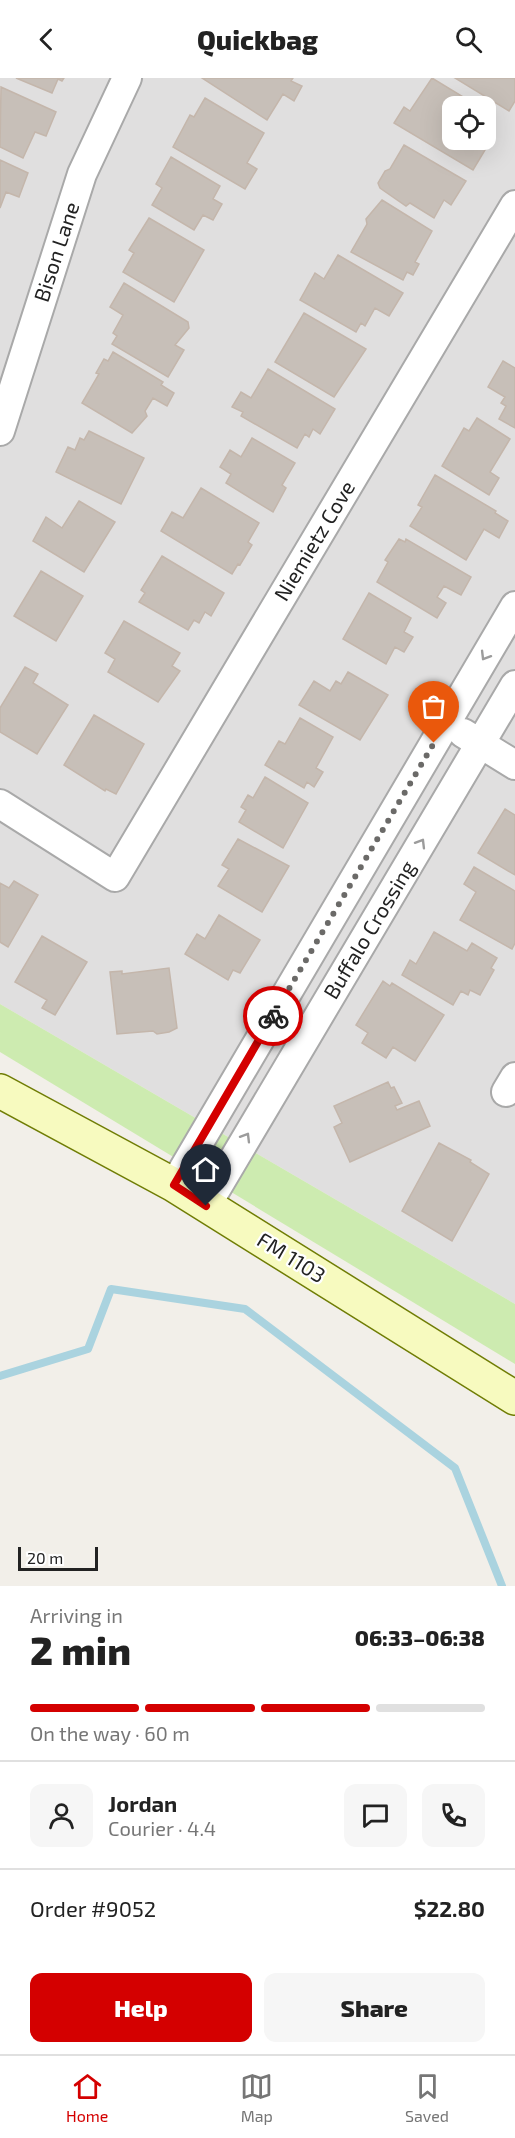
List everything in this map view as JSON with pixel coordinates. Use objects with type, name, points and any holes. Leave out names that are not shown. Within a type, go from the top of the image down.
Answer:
[{"type":"main road","name":"FM 1103","points":[[0,1091],[174,1185],[515,1398]]},
{"type":"street","name":"Bison Lane","points":[[0,431],[82,174],[127,78]]},
{"type":"street","name":"Niemietz Cove","points":[[0,804],[114,877],[515,205]]},
{"type":"street","name":"Buffalo Crossing","points":[[174,1185],[515,606]]},
{"type":"street","name":"Buffalo Crossing","points":[[206,1206],[515,685]]},
{"type":"street","points":[[446,723],[515,765]]},
{"type":"shaded area","points":[[0,78],[515,78],[515,1304],[0,1004]]},
{"type":"green space","points":[[0,1004],[515,1304],[515,1364],[0,1052]]},
{"type":"building","points":[[16,78],[64,78],[62,81],[58,79],[52,93]]},
{"type":"building","points":[[202,78],[293,78],[291,81],[302,86],[294,101],[283,94],[267,120]]},
{"type":"building","points":[[432,78],[462,96],[442,96],[442,150],[485,150],[473,170],[394,123],[404,107],[410,111]]},
{"type":"building","points":[[455,78],[515,78],[515,101],[509,111],[496,103],[496,96],[484,96]]},
{"type":"building","points":[[1,87],[56,112],[46,136],[35,132],[23,158],[0,147]]},
{"type":"building","points":[[205,98],[264,133],[247,163],[257,169],[245,189],[173,147],[190,115],[194,117]]},
{"type":"building","points":[[404,145],[466,181],[451,205],[444,200],[434,218],[410,203],[406,206],[380,188],[378,183],[385,171],[390,169]]},
{"type":"building","points":[[171,157],[220,186],[213,199],[222,204],[213,220],[203,215],[194,230],[152,205],[162,188],[156,184]]},
{"type":"building","points":[[0,160],[28,173],[19,197],[6,192],[0,208]]},
{"type":"building","points":[[382,200],[432,231],[415,262],[419,264],[413,275],[407,272],[403,280],[351,252],[367,224],[366,219]]},
{"type":"building","points":[[149,218],[204,250],[174,302],[123,272],[134,253],[129,250]]},
{"type":"building","points":[[338,255],[403,293],[389,316],[375,308],[365,326],[361,323],[356,332],[300,300],[315,273],[324,279]]},
{"type":"building","points":[[124,283],[188,322],[189,328],[175,345],[184,350],[168,377],[112,344],[117,336],[113,333],[123,315],[110,307]]},
{"type":"building","points":[[304,313],[366,349],[334,397],[275,362]]},
{"type":"building","points":[[113,352],[163,382],[161,385],[174,393],[167,406],[153,398],[145,411],[147,416],[132,433],[82,403],[99,374],[96,373],[104,359],[108,361]]},
{"type":"building","points":[[503,361],[515,368],[515,428],[499,419],[506,406],[501,403],[505,397],[488,387]]},
{"type":"building","points":[[268,369],[335,409],[320,434],[313,429],[309,437],[305,434],[297,448],[241,416],[243,412],[232,407],[241,392],[251,398]]},
{"type":"building","points":[[477,418],[510,439],[490,472],[499,478],[489,495],[442,466],[464,428],[469,431]]},
{"type":"building","points":[[89,431],[144,458],[121,504],[56,472],[68,447],[75,450],[80,438],[84,440]]},
{"type":"building","points":[[252,438],[295,463],[282,485],[286,488],[273,512],[226,483],[231,474],[220,467],[230,450],[241,457]]},
{"type":"building","points":[[435,475],[496,511],[495,513],[508,521],[499,538],[484,529],[466,560],[410,526],[422,507],[418,505]]},
{"type":"building","points":[[201,488],[259,523],[248,542],[252,545],[232,574],[161,531],[172,512],[183,518]]},
{"type":"building","points":[[79,501],[115,522],[84,572],[33,541],[46,517],[62,528]]},
{"type":"building","points":[[399,539],[405,542],[406,539],[471,577],[461,595],[444,586],[437,597],[446,603],[437,618],[377,582],[388,562],[385,560]]},
{"type":"building","points":[[162,556],[224,593],[211,616],[205,612],[199,623],[194,620],[188,630],[139,602],[145,593],[141,590]]},
{"type":"building","points":[[41,571],[83,596],[56,641],[14,616]]},
{"type":"building","points":[[369,593],[411,618],[404,632],[413,637],[404,652],[395,647],[386,664],[343,639]]},
{"type":"building","points":[[124,621],[180,653],[172,666],[180,671],[158,702],[108,672],[115,659],[105,653]]},
{"type":"building","points":[[25,667],[38,674],[33,683],[68,705],[37,754],[0,732],[0,708]]},
{"type":"building","points":[[348,672],[388,695],[360,740],[299,705],[314,681],[330,691],[336,681],[341,684]]},
{"type":"building","points":[[94,715],[144,744],[116,794],[106,789],[105,791],[64,765]]},
{"type":"building","points":[[300,718],[333,737],[316,768],[323,772],[314,787],[307,782],[304,788],[265,765],[279,741],[285,744]]},
{"type":"building","points":[[265,777],[308,803],[283,848],[239,822],[246,810],[241,807],[248,795],[253,798]]},
{"type":"building","points":[[505,809],[515,815],[515,875],[478,853]]},
{"type":"building","points":[[238,839],[289,866],[262,912],[218,886],[229,869],[222,865]]},
{"type":"building","points":[[474,867],[515,891],[515,943],[512,949],[460,920],[476,892],[464,884]]},
{"type":"building","points":[[14,881],[38,895],[8,947],[0,942],[0,883],[9,888]]},
{"type":"building","points":[[219,915],[260,940],[240,973],[233,970],[228,980],[185,954],[197,934],[205,939]]},
{"type":"building","points":[[434,932],[467,951],[472,943],[497,958],[491,968],[494,970],[480,995],[470,990],[468,995],[461,991],[453,1005],[402,975],[410,960],[416,964]]},
{"type":"building","points":[[42,936],[87,962],[55,1015],[42,1008],[47,1000],[15,982]]},
{"type":"building","points":[[169,968],[177,1028],[157,1034],[153,1031],[117,1034],[110,972],[122,971],[122,974]]},
{"type":"building","points":[[383,981],[390,986],[392,983],[444,1015],[415,1061],[393,1047],[386,1058],[362,1043],[368,1033],[356,1025]]},
{"type":"building","points":[[388,1082],[391,1088],[394,1087],[402,1103],[395,1106],[397,1110],[419,1101],[430,1126],[350,1162],[334,1127],[342,1123],[334,1106]]},
{"type":"building","points":[[439,1143],[471,1160],[470,1162],[489,1174],[452,1241],[402,1211]]},
{"type":"waterway","points":[[0,1376],[88,1349],[111,1289],[245,1309],[455,1468],[502,1586]]},
{"type":"way so far","points":[[273,1016],[434,743]]},
{"type":"route","points":[[206,1206],[174,1185],[273,1016]]}]
